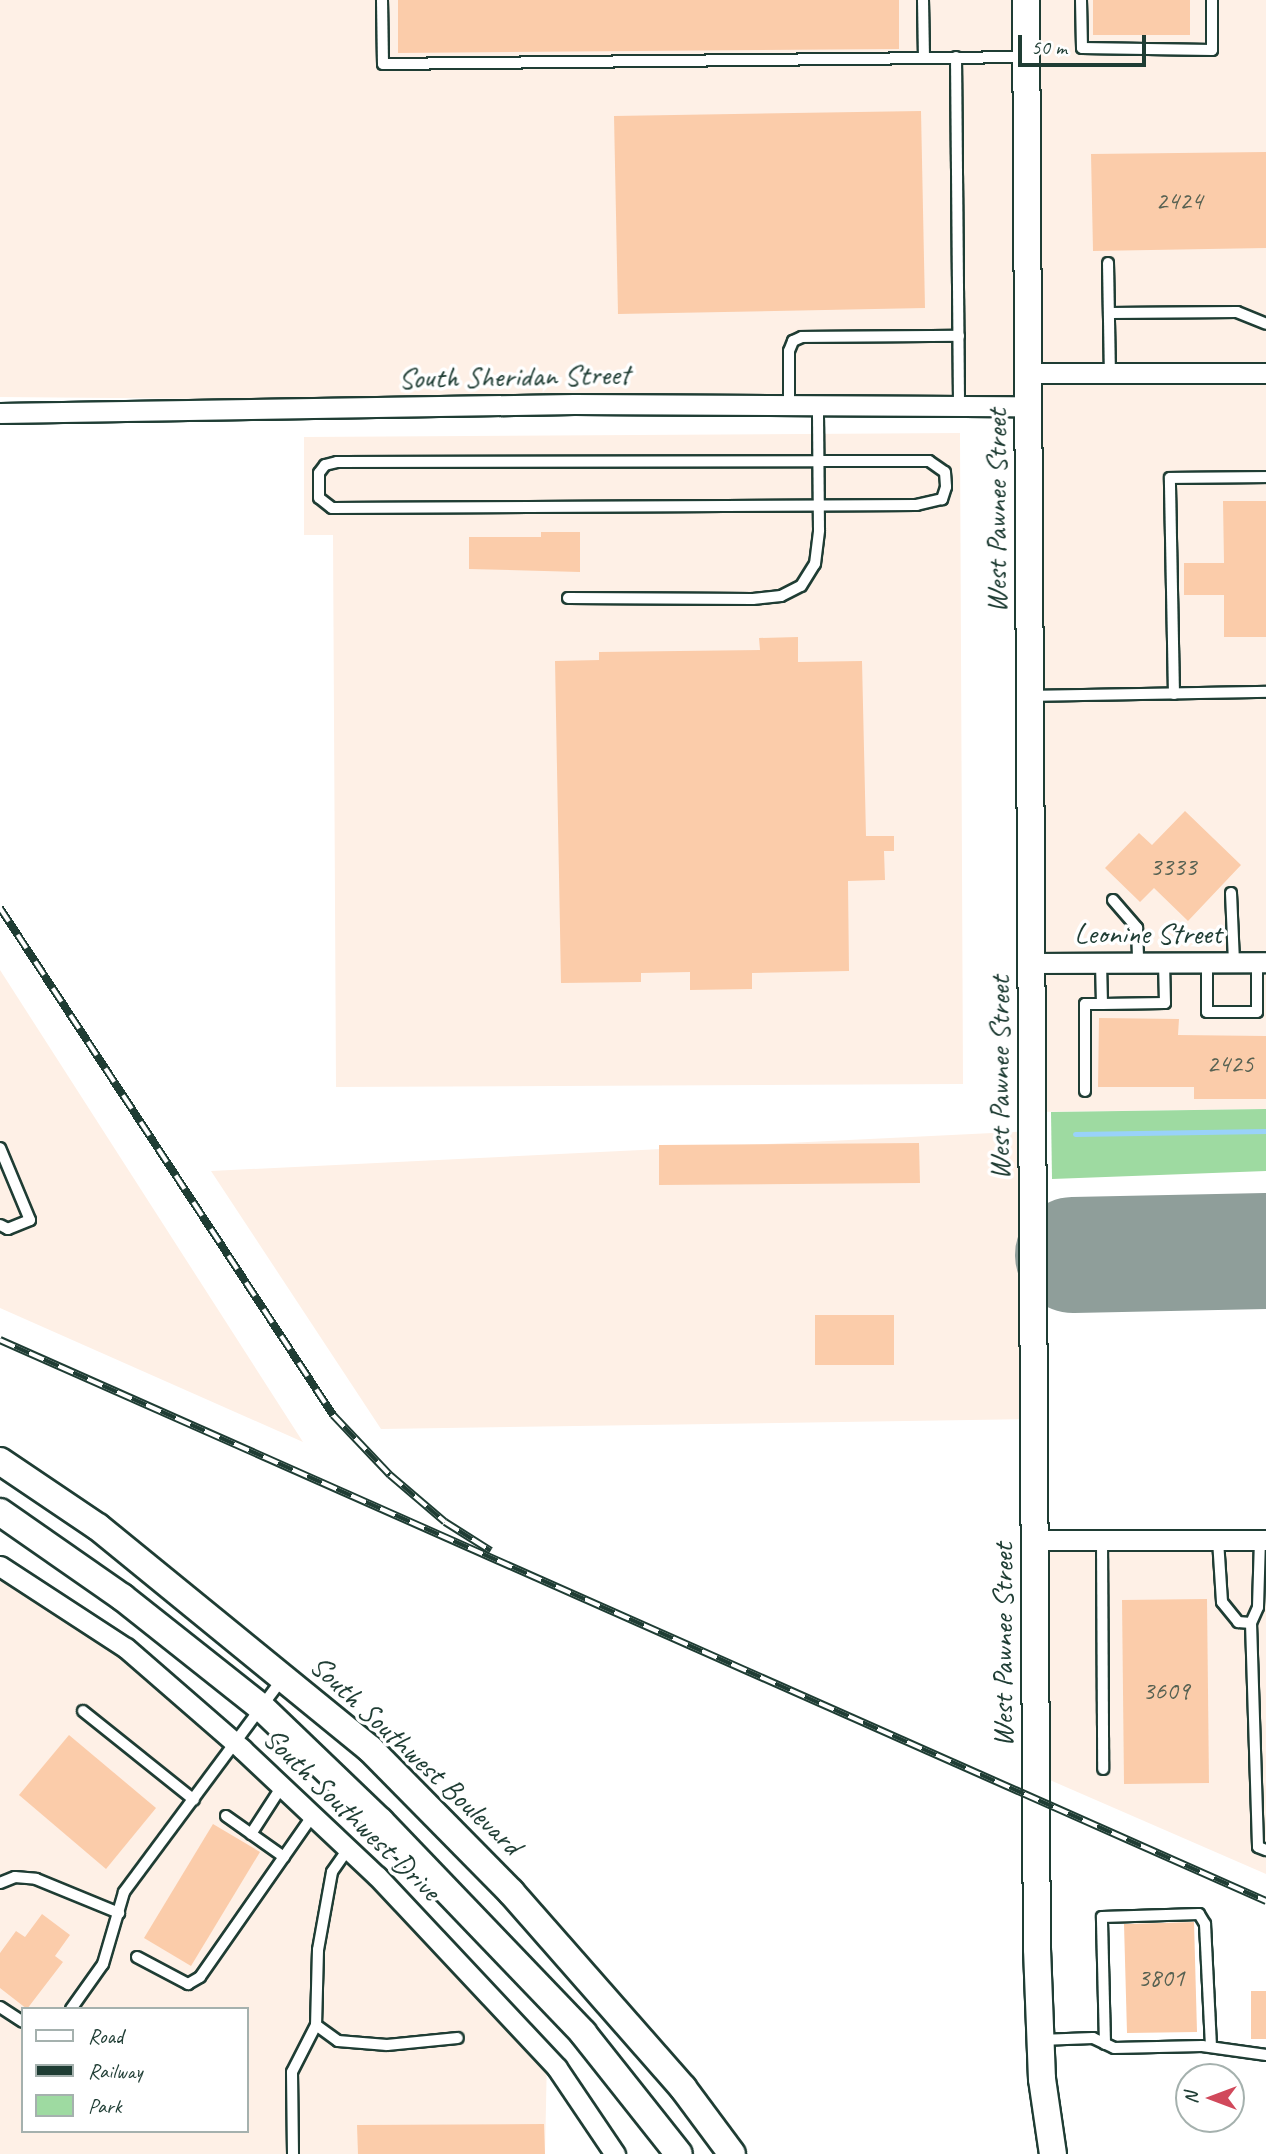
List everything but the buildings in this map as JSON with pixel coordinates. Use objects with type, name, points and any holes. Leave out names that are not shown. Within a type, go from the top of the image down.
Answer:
[{"type":"main road","name":"West Pawnee Street","points":[[1026,0],[1040,2040],[1053,2154]]},
{"type":"main road","name":"South Southwest Boulevard","points":[[0,1461],[98,1527],[284,1676],[370,1749],[511,1892],[683,2088],[732,2154]]},
{"type":"main road","points":[[0,1512],[122,1597],[261,1707],[380,1821],[583,2033],[679,2154]]},
{"type":"street","points":[[1028,373],[1266,373]]},
{"type":"street","name":"South Sheridan Street","points":[[0,413],[789,405],[1028,406]]},
{"type":"street","name":"Leonine Street","points":[[1031,963],[1262,962]]},
{"type":"street","points":[[1035,1541],[1263,1540]]},
{"type":"street","name":"South Southwest Drive","points":[[0,1566],[126,1648],[235,1742],[313,1815],[557,2068],[615,2154]]},
{"type":"lane","points":[[382,0],[383,64],[1026,57]]},
{"type":"lane","points":[[923,0],[924,58]]},
{"type":"lane","points":[[1081,0],[1082,47],[1212,50],[1212,0]]},
{"type":"lane","points":[[956,57],[959,406]]},
{"type":"lane","points":[[1108,263],[1110,373]]},
{"type":"lane","points":[[1110,313],[1237,312],[1266,324]]},
{"type":"lane","points":[[789,405],[789,351],[793,341],[802,337],[959,336]]},
{"type":"lane","points":[[568,598],[781,596],[801,586],[815,564],[819,503],[818,405]]},
{"type":"lane","points":[[818,461],[929,461],[945,472],[946,487],[942,499],[931,503],[332,508],[319,498],[318,486],[325,465],[337,462],[818,461]]},
{"type":"lane","points":[[1174,694],[1170,478],[1266,477]]},
{"type":"lane","points":[[1030,696],[1266,692]]},
{"type":"lane","points":[[1231,893],[1234,962]]},
{"type":"lane","points":[[1113,900],[1137,928],[1138,963]]},
{"type":"lane","points":[[1207,962],[1207,1012],[1258,1012],[1262,962]]},
{"type":"lane","points":[[1101,963],[1102,1004]]},
{"type":"lane","points":[[1085,1091],[1085,1004],[1165,1003],[1164,963]]},
{"type":"lane","points":[[0,1148],[30,1220],[8,1229],[0,1225]]},
{"type":"lane","points":[[1218,1540],[1222,1602],[1238,1622],[1251,1623]]},
{"type":"lane","points":[[1263,1540],[1258,1607],[1251,1623],[1258,1847],[1266,1850]]},
{"type":"lane","points":[[1102,1541],[1103,1769]]},
{"type":"lane","points":[[72,2007],[103,1964],[124,1892],[284,1676]]},
{"type":"lane","points":[[83,1711],[194,1800]]},
{"type":"lane","points":[[251,1834],[282,1786]]},
{"type":"lane","points":[[138,1957],[188,1984],[200,1977],[313,1815]]},
{"type":"lane","points":[[226,1816],[284,1857]]},
{"type":"lane","points":[[293,2154],[292,2072],[316,2025],[318,1950],[332,1872],[348,1849]]},
{"type":"lane","points":[[0,1883],[15,1877],[36,1879],[119,1913]]},
{"type":"lane","points":[[1105,2043],[1102,1917],[1199,1914],[1205,1924],[1210,2047]]},
{"type":"lane","points":[[0,2007],[21,2021]]},
{"type":"lane","points":[[316,2025],[338,2042],[387,2045],[458,2038]]},
{"type":"lane","points":[[1040,2040],[1093,2038],[1114,2048],[1210,2047],[1266,2055]]},
{"type":"shaded area","points":[[0,0],[1266,0],[1266,1109],[1032,1112],[1028,406],[0,397]]},
{"type":"shaded area","points":[[960,433],[963,1084],[336,1087],[333,535],[304,535],[304,437]]},
{"type":"shaded area","points":[[0,970],[303,1442],[0,1308]]},
{"type":"shaded area","points":[[1032,1131],[1034,1419],[381,1429],[211,1171]]},
{"type":"shaded area","points":[[1035,1540],[1266,1540],[1266,1874],[1036,1774]]},
{"type":"shaded area","points":[[0,1566],[126,1648],[235,1742],[547,2057],[545,2154],[0,2154]]},
{"type":"green space","points":[[1266,1109],[1266,1171],[1052,1179],[1051,1112]]},
{"type":"waterway","points":[[1075,1134],[1266,1131]]},
{"type":"runway","points":[[1073,1255],[1266,1251]]},
{"type":"railway","points":[[0,908],[333,1415],[390,1475],[445,1522],[491,1551]]},
{"type":"railway","points":[[0,1340],[1266,1901]]}]
